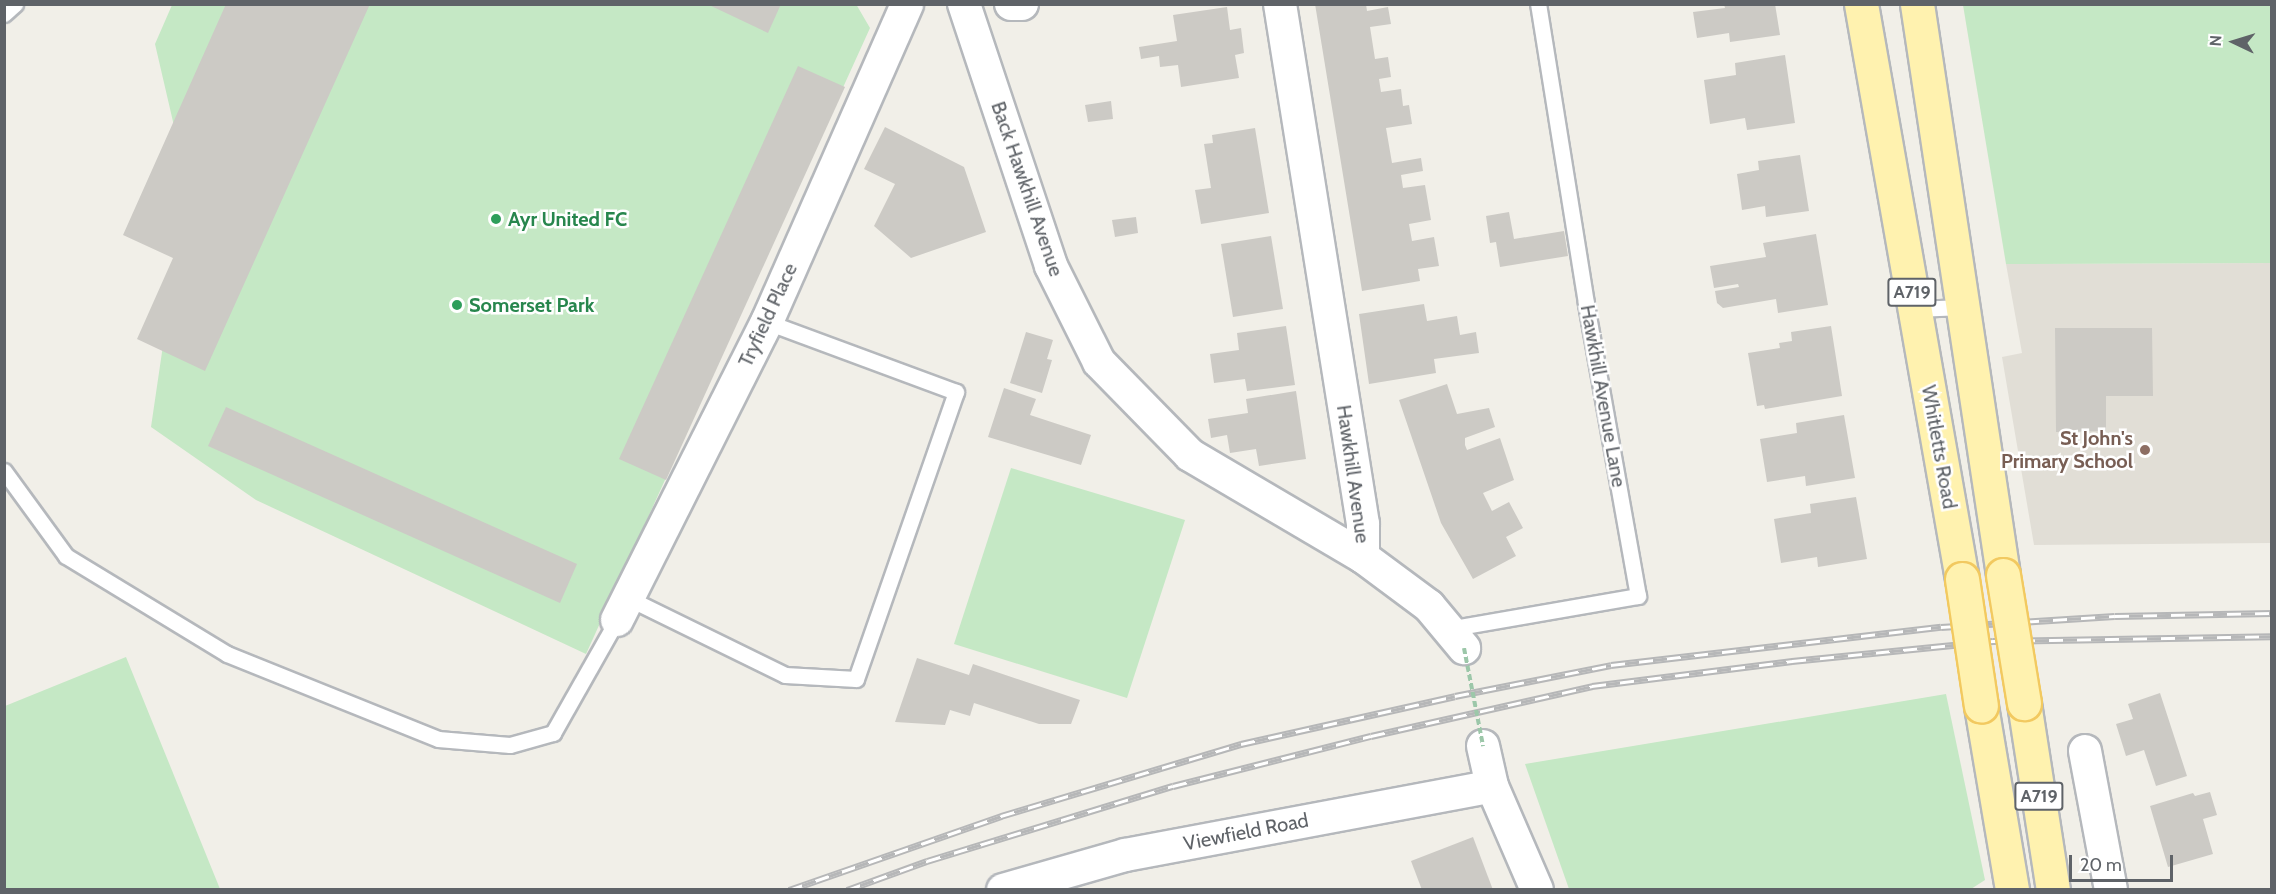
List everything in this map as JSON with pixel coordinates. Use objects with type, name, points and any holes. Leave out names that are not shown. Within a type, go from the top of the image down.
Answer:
[{"type":"main road","name":"Whitletts Road","points":[[1861,4],[1962,579],[2012,890]]},
{"type":"main road","name":"A719","points":[[1917,4],[2003,574],[2054,890]]},
{"type":"street","name":"Tryfield Place","points":[[623,609],[767,322],[907,4]]},
{"type":"street","name":"Back Hawkhill Avenue","points":[[964,4],[1051,266],[1099,362],[1190,455],[1363,557]]},
{"type":"street","points":[[1011,4],[1022,4]]},
{"type":"street","name":"Hawkhill Avenue","points":[[1280,4],[1363,524],[1363,557],[1429,606],[1455,639]]},
{"type":"street","points":[[1483,746],[1492,786],[1537,890]]},
{"type":"street","points":[[2085,751],[2111,890]]},
{"type":"street","name":"Viewfield Road","points":[[1004,890],[1125,855],[1492,786]]},
{"type":"lane","points":[[4,14],[15,4]]},
{"type":"lane","name":"Hawkhill Avenue Lane","points":[[1455,639],[1638,596],[1586,303],[1538,4]]},
{"type":"lane","points":[[1915,309],[1963,307]]},
{"type":"lane","points":[[4,471],[66,556],[227,654],[438,739],[510,745],[553,733],[623,609],[785,675],[856,679],[956,392],[767,322]]},
{"type":"path","points":[[1455,639],[1483,746]]},
{"type":"shaded area","name":"St John's Primary School","points":[[2271,263],[2271,543],[2034,545],[2002,357],[2022,353],[2006,264]]},
{"type":"green space","name":"Somerset Park","points":[[856,4],[870,28],[586,654],[256,500],[151,427],[187,182],[155,44],[172,5]]},
{"type":"green space","points":[[1963,5],[2271,5],[2271,263],[2006,264]]},
{"type":"green space","points":[[1011,468],[1185,520],[1127,698],[954,644]]},
{"type":"green space","points":[[126,657],[220,889],[5,889],[5,706]]},
{"type":"green space","points":[[1946,694],[1985,880],[1971,889],[1569,889],[1525,764]]},
{"type":"building","points":[[226,4],[370,4],[205,371],[137,339],[173,258],[123,235]]},
{"type":"building","points":[[707,4],[781,4],[768,33]]},
{"type":"building","points":[[1315,4],[1366,4],[1367,11],[1388,7],[1391,24],[1370,27],[1375,59],[1388,57],[1391,77],[1379,79],[1381,92],[1401,89],[1403,106],[1409,105],[1412,124],[1386,128],[1392,163],[1421,158],[1423,171],[1401,175],[1403,188],[1425,185],[1431,220],[1409,224],[1412,241],[1434,237],[1439,266],[1418,269],[1420,281],[1362,291]]},
{"type":"building","points":[[1724,4],[1775,4],[1780,35],[1730,42],[1729,33],[1697,38],[1693,12],[1725,8]]},
{"type":"building","points":[[1227,7],[1230,30],[1241,28],[1244,53],[1235,55],[1239,78],[1181,87],[1178,65],[1160,67],[1159,56],[1141,59],[1139,47],[1177,41],[1173,15]]},
{"type":"building","points":[[1785,55],[1795,123],[1747,130],[1745,118],[1710,124],[1704,80],[1736,75],[1735,63]]},
{"type":"building","points":[[798,66],[845,87],[666,480],[619,459]]},
{"type":"building","points":[[1111,101],[1113,119],[1088,122],[1085,105]]},
{"type":"building","points":[[885,127],[964,167],[986,232],[911,258],[874,226],[895,184],[864,169]]},
{"type":"building","points":[[1255,128],[1269,213],[1201,224],[1195,190],[1211,188],[1204,144],[1213,143],[1212,135]]},
{"type":"building","points":[[1800,155],[1809,211],[1766,217],[1765,206],[1742,210],[1737,174],[1759,170],[1758,161]]},
{"type":"building","points":[[1509,212],[1514,239],[1564,231],[1568,256],[1500,267],[1496,242],[1490,243],[1486,216]]},
{"type":"building","points":[[1136,217],[1138,233],[1115,237],[1112,220]]},
{"type":"building","points":[[1816,234],[1828,305],[1778,313],[1776,299],[1723,308],[1717,303],[1715,291],[1739,287],[1738,284],[1714,288],[1710,266],[1766,257],[1763,243]]},
{"type":"building","points":[[1271,236],[1283,309],[1233,317],[1221,244]]},
{"type":"building","points":[[1424,304],[1427,321],[1457,316],[1460,335],[1476,332],[1479,353],[1434,359],[1436,373],[1369,384],[1359,314]]},
{"type":"building","points":[[1286,326],[1295,385],[1247,391],[1245,379],[1214,383],[1210,354],[1239,350],[1237,333]]},
{"type":"building","points":[[1831,326],[1842,396],[1765,409],[1764,405],[1757,406],[1748,353],[1780,348],[1779,343],[1792,341],[1791,332]]},
{"type":"building","points":[[2055,328],[2152,328],[2153,396],[2106,396],[2106,431],[2056,432]]},
{"type":"building","points":[[1026,332],[1053,340],[1047,359],[1052,360],[1042,393],[1010,383]]},
{"type":"building","points":[[1447,384],[1457,414],[1489,408],[1495,427],[1465,438],[1465,445],[1467,450],[1500,438],[1514,480],[1483,493],[1492,511],[1509,502],[1523,528],[1506,537],[1516,556],[1473,579],[1441,523],[1399,400]]},
{"type":"building","points":[[1004,388],[1036,399],[1030,415],[1091,435],[1081,465],[988,437]]},
{"type":"building","points":[[1296,391],[1306,459],[1259,466],[1256,449],[1230,453],[1227,435],[1211,438],[1208,419],[1248,413],[1246,399]]},
{"type":"building","points":[[226,407],[577,564],[560,603],[208,446]]},
{"type":"building","points":[[1844,415],[1855,478],[1806,486],[1805,476],[1767,482],[1760,439],[1797,433],[1796,423]]},
{"type":"building","points":[[1856,497],[1867,559],[1818,567],[1817,557],[1781,563],[1774,519],[1811,513],[1810,504]]},
{"type":"building","points":[[917,658],[969,675],[973,664],[1080,700],[1071,724],[1039,724],[974,703],[970,716],[950,710],[945,725],[895,722]]},
{"type":"building","points":[[2160,693],[2187,776],[2156,786],[2144,750],[2126,756],[2116,724],[2133,719],[2128,704]]},
{"type":"building","points":[[2210,792],[2217,815],[2203,819],[2213,854],[2168,867],[2150,806],[2193,793],[2195,796]]},
{"type":"building","points":[[1473,837],[1493,890],[1422,890],[1411,861]]},
{"type":"railway","points":[[789,890],[1001,816],[1241,744],[1455,696],[1611,665],[1941,627],[2115,616],[2272,613]]},
{"type":"railway","points":[[847,890],[927,861],[1173,786],[1371,736],[1592,686],[1792,661],[1993,641],[2272,636]]},
{"type":"place","name":"Ayr United FC","points":[[496,219]]},
{"type":"place","name":"Somerset Park","points":[[457,305]]},
{"type":"place","name":"St John's Primary School","points":[[2145,450]]}]
